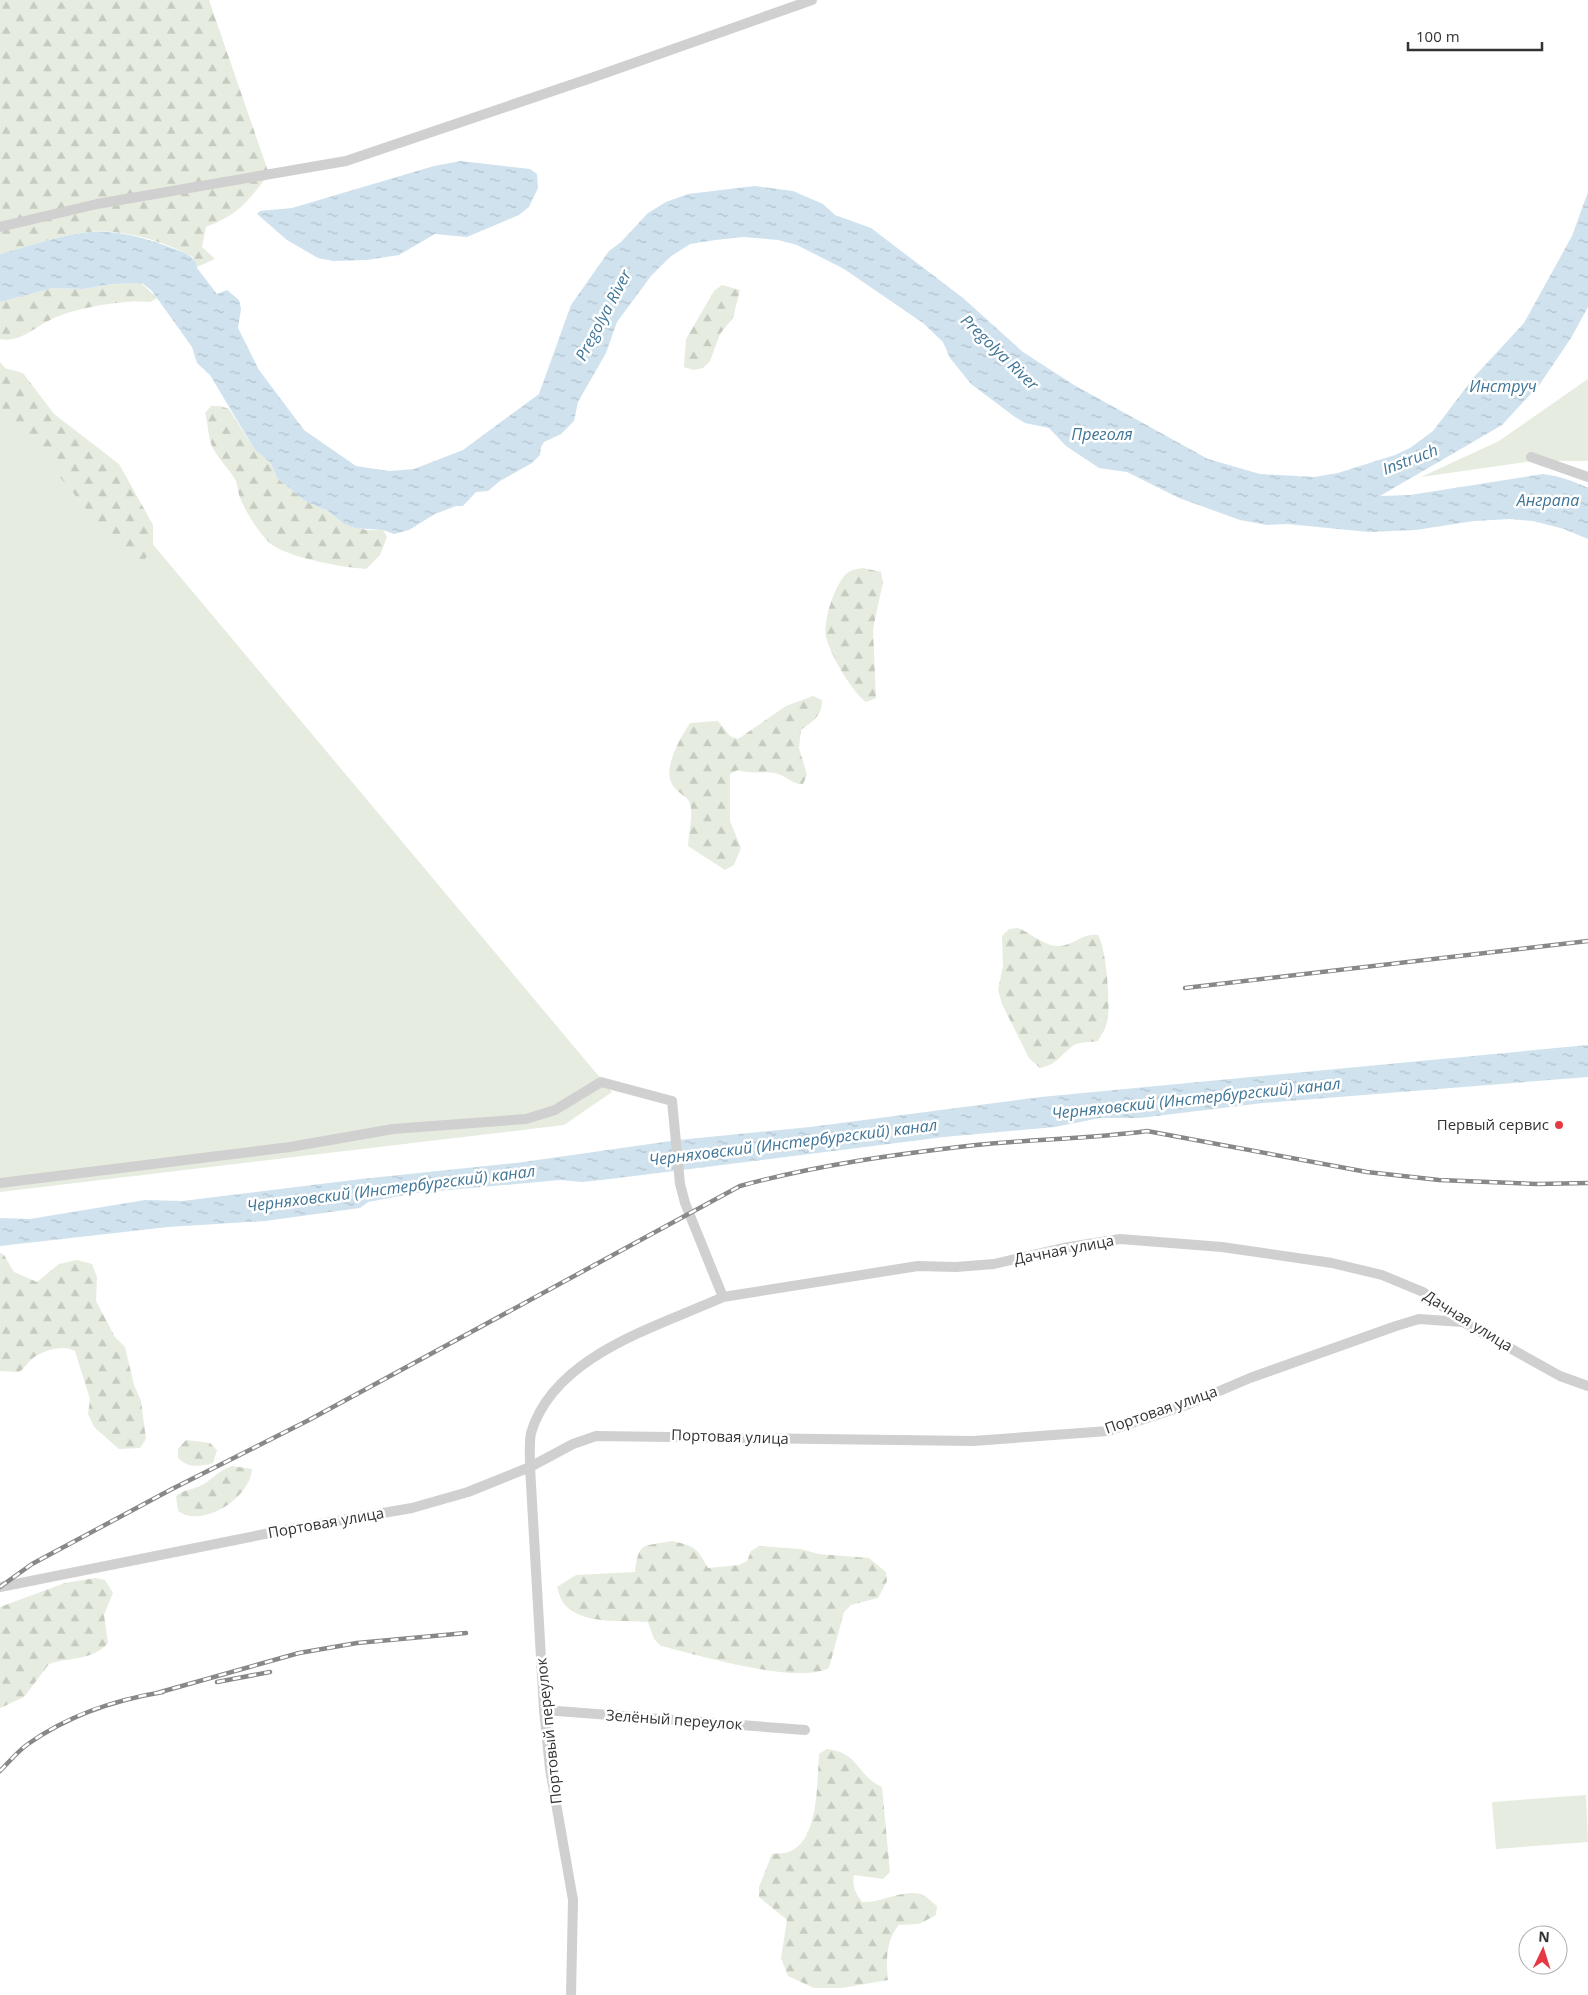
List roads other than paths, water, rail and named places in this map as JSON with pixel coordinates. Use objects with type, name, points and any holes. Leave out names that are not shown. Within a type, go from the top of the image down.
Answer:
[{"type":"street","points":[[0,227],[97,204],[346,161],[597,76],[812,0]]},
{"type":"street","points":[[1531,457],[1588,477]]},
{"type":"street","points":[[0,1183],[290,1147],[393,1129],[526,1119],[556,1110],[601,1082],[672,1101],[680,1184],[688,1215],[723,1297]]},
{"type":"street","name":"Дачная улица","points":[[530,1467],[531,1435],[537,1416],[547,1399],[576,1369],[618,1342],[723,1297],[918,1266],[956,1267],[994,1264],[1063,1248],[1120,1239],[1222,1247],[1332,1263],[1374,1273],[1422,1292],[1462,1322],[1560,1376],[1588,1386]]},
{"type":"street","name":"Портовая улица","points":[[0,1587],[285,1530],[412,1508],[468,1492],[530,1467],[572,1444],[603,1435],[973,1441],[1108,1431],[1188,1404],[1250,1378],[1396,1326],[1419,1319],[1462,1322]]},
{"type":"street","name":"Портовый переулок","points":[[530,1467],[544,1710],[550,1769],[573,1900],[571,1995]]},
{"type":"street","name":"Зелёный переулок","points":[[544,1710],[805,1730]]},
{"type":"water","points":[[461,161],[530,169],[537,174],[538,188],[529,207],[519,215],[467,237],[435,234],[399,255],[367,260],[333,261],[318,258],[287,240],[257,214],[260,211],[292,208],[434,166]]},
{"type":"water","name":"Преголя","points":[[755,186],[793,191],[823,204],[835,215],[871,228],[963,298],[1023,352],[1074,385],[1208,459],[1260,474],[1314,477],[1338,473],[1395,455],[1410,448],[1433,431],[1474,377],[1524,323],[1572,236],[1588,192],[1588,307],[1571,338],[1540,384],[1502,425],[1380,496],[1410,495],[1543,474],[1555,476],[1588,488],[1588,539],[1564,529],[1533,521],[1510,519],[1474,521],[1416,530],[1369,532],[1287,524],[1267,525],[1240,520],[1179,498],[1127,472],[1099,468],[1066,446],[1049,428],[1025,423],[1015,417],[971,384],[950,358],[943,342],[923,323],[844,269],[797,245],[778,240],[744,237],[715,240],[690,244],[670,257],[651,276],[617,322],[606,353],[578,402],[574,421],[561,434],[544,442],[540,455],[532,463],[500,481],[488,491],[476,492],[463,506],[456,506],[435,514],[409,530],[394,534],[383,530],[356,528],[344,524],[328,511],[305,501],[277,478],[271,463],[255,450],[210,375],[197,363],[192,347],[152,291],[142,283],[112,284],[83,289],[53,288],[0,302],[0,254],[33,244],[69,235],[111,232],[152,241],[180,251],[194,260],[197,268],[217,294],[227,290],[239,300],[241,309],[238,328],[259,370],[304,430],[356,466],[389,471],[414,469],[463,450],[539,394],[571,305],[609,251],[621,242],[648,213],[666,202],[688,194]]},
{"type":"water","name":"Черняховский (Инстербургский) канал","points":[[1588,1045],[1588,1077],[1263,1103],[1140,1118],[1100,1118],[1055,1127],[944,1137],[610,1179],[582,1182],[560,1180],[416,1193],[368,1202],[360,1208],[265,1221],[168,1227],[0,1246],[0,1218],[30,1219],[145,1200],[182,1201],[361,1179],[516,1163],[678,1140],[810,1127],[1041,1097]]},
{"type":"railway","points":[[1185,988],[1588,941]]},
{"type":"railway","points":[[0,1587],[32,1564],[172,1489],[309,1420],[740,1186],[798,1172],[857,1161],[946,1148],[1147,1131],[1367,1172],[1439,1180],[1537,1184],[1588,1183]]},
{"type":"railway","points":[[157,1693],[299,1653],[357,1643],[466,1633]]},
{"type":"railway","points":[[217,1682],[270,1672]]},
{"type":"railway","points":[[0,1771],[24,1747],[76,1717],[127,1699],[163,1692]]},
{"type":"place","name":"Первый сервис","points":[[1559,1125]]},
{"type":"water label","name":"Pregolya River","points":[[603,315]]},
{"type":"water label","name":"Pregolya River","points":[[1000,352]]},
{"type":"water label","name":"Инструч","points":[[1503,386]]},
{"type":"water label","name":"Instruch","points":[[1410,459]]},
{"type":"water label","name":"Анграпа","points":[[1548,500]]}]
